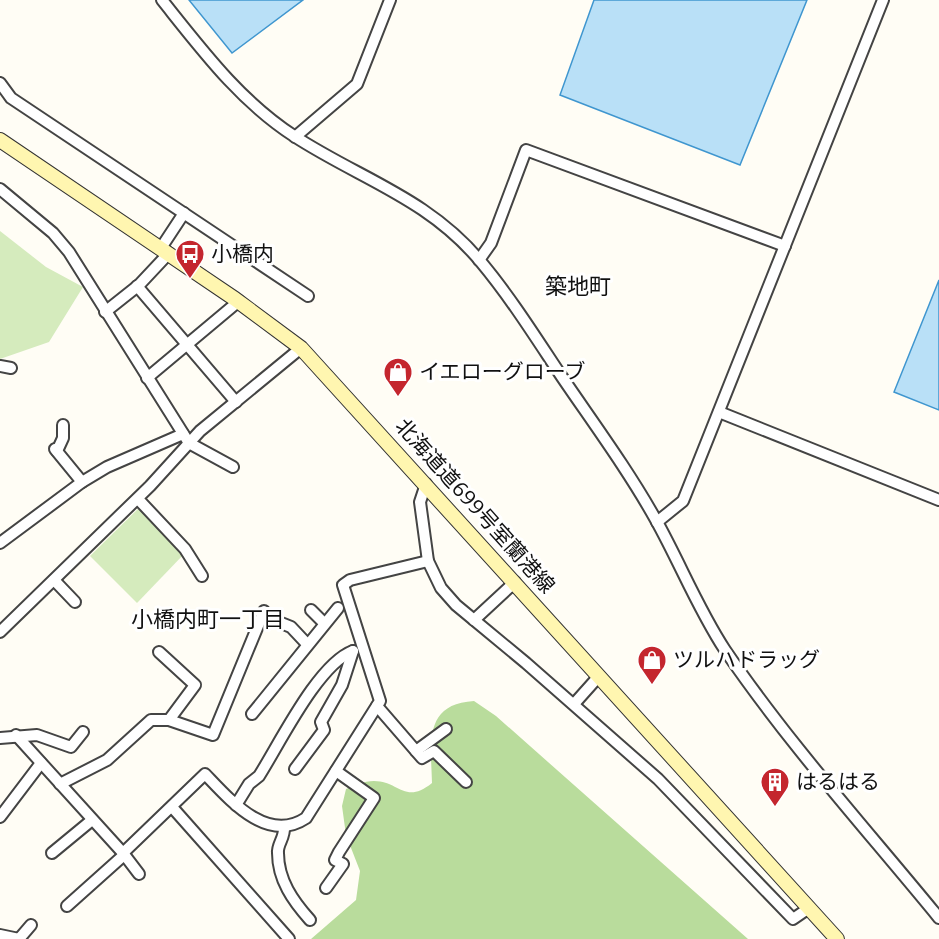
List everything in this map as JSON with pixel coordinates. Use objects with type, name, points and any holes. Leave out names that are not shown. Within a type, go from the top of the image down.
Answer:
[{"type":"main road","name":"北海道道699号室蘭港線","points":[[0,140],[239,301],[301,348],[837,939]]},
{"type":"street","points":[[162,0],[238,92],[296,137],[408,198],[457,237],[479,260],[504,292],[624,468],[657,522],[696,600],[724,648],[801,750],[939,918]]},
{"type":"street","points":[[296,137],[357,84],[390,0]]},
{"type":"street","points":[[657,522],[683,501],[883,0]]},
{"type":"street","points":[[0,84],[11,98],[308,296]]},
{"type":"street","points":[[479,260],[491,243],[526,150],[785,246]]},
{"type":"street","points":[[0,189],[53,233],[69,252],[186,438],[233,467]]},
{"type":"street","points":[[105,312],[137,286],[165,250],[184,213]]},
{"type":"street","points":[[137,286],[236,402]]},
{"type":"street","points":[[147,378],[239,301]]},
{"type":"street","points":[[3,536],[107,467],[186,438],[236,402],[301,348]]},
{"type":"street","points":[[719,412],[939,500]]},
{"type":"street","points":[[63,425],[63,438],[56,450],[82,482]]},
{"type":"street","points":[[0,632],[181,455],[186,438]]},
{"type":"street","points":[[426,484],[420,502],[428,561],[441,588],[474,620],[574,704],[658,779],[793,919],[809,908]]},
{"type":"street","points":[[138,499],[185,549],[202,576]]},
{"type":"street","points":[[67,906],[124,854],[205,774],[236,805],[261,822],[284,827],[306,818],[380,701],[343,585],[350,580],[428,561]]},
{"type":"street","points":[[54,580],[75,602]]},
{"type":"street","points":[[474,620],[515,582]]},
{"type":"street","points":[[252,714],[338,608]]},
{"type":"street","points":[[311,610],[324,623]]},
{"type":"street","points":[[60,784],[107,760],[151,720],[168,720],[213,735],[264,611]]},
{"type":"street","points":[[281,622],[291,627],[307,644]]},
{"type":"street","points":[[236,805],[249,784],[260,776],[320,677],[345,654],[353,651],[342,685],[321,722],[324,730],[294,769]]},
{"type":"street","points":[[159,652],[195,685],[168,720]]},
{"type":"street","points":[[574,704],[599,676]]},
{"type":"street","points":[[377,706],[422,758],[434,751],[466,782]]},
{"type":"street","points":[[416,751],[446,729]]},
{"type":"street","points":[[0,738],[37,735],[71,747],[83,732]]},
{"type":"street","points":[[16,735],[124,854],[139,874]]},
{"type":"street","points":[[0,817],[41,763]]},
{"type":"street","points":[[326,888],[343,864],[335,860],[339,852],[374,798],[336,771]]},
{"type":"street","points":[[172,807],[289,939]]},
{"type":"street","points":[[52,853],[92,820]]},
{"type":"street","points":[[284,827],[285,836],[277,851],[284,881],[292,900],[310,920]]},
{"type":"street","points":[[0,935],[19,939],[31,925]]},
{"type":"green space","points":[[0,231],[46,267],[83,287],[49,342],[0,359]]},
{"type":"green space","points":[[140,507],[185,553],[137,603],[90,556]]},
{"type":"green space","points":[[474,701],[496,716],[748,939],[311,939],[356,900],[360,871],[346,835],[342,806],[346,789],[374,781],[390,784],[408,792],[415,792],[432,783],[431,741],[438,718],[446,710],[458,704]]},
{"type":"water","points":[[189,0],[303,0],[232,53]]},
{"type":"water","points":[[594,0],[807,0],[740,165],[560,95]]},
{"type":"water","points":[[939,280],[939,410],[894,392]]},
{"type":"place","name":"小橋内","points":[[190,280]]},
{"type":"place","name":"イエローグローブ","points":[[398,398]]},
{"type":"place","name":"ツルハドラッグ","points":[[652,686]]},
{"type":"place","name":"はるはる","points":[[775,808]]},
{"type":"district","name":"築地町","points":[[578,286]]},
{"type":"district","name":"小橋内町一丁目","points":[[208,619]]}]
